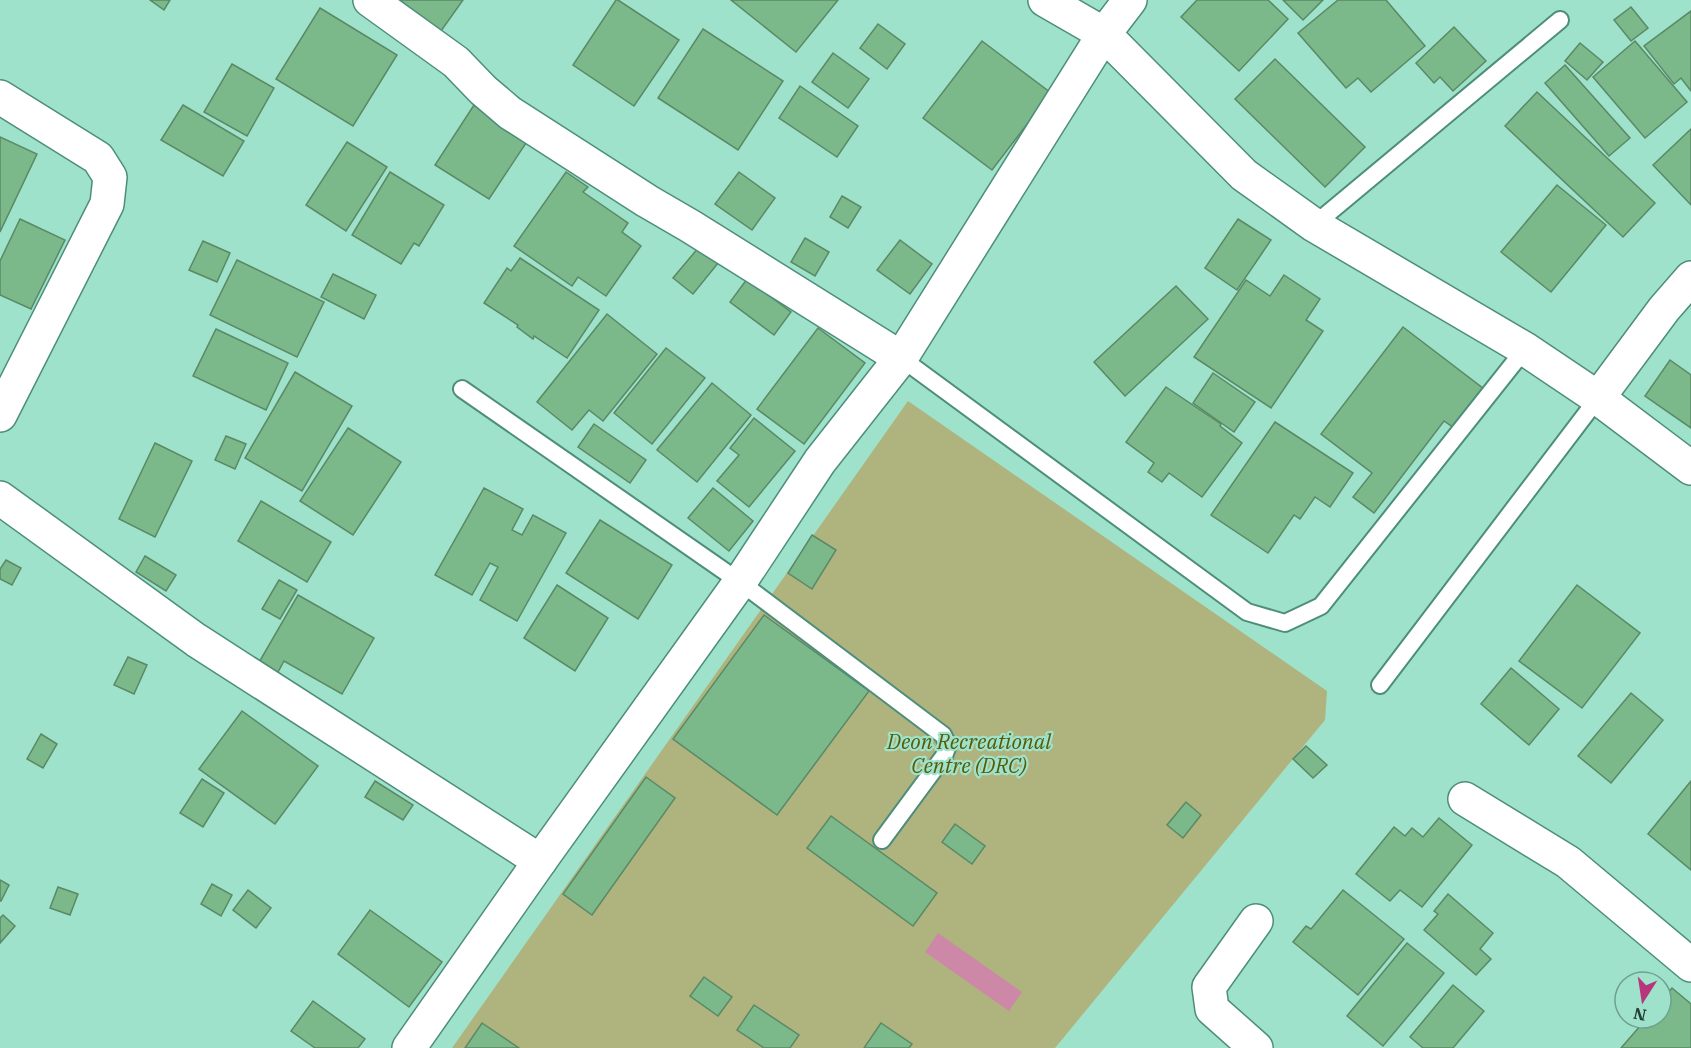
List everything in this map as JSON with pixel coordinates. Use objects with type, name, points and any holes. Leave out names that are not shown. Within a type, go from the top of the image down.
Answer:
[{"type":"street","points":[[370,0],[456,62],[483,90],[510,113],[647,201],[901,358]]},
{"type":"street","points":[[1045,0],[1104,34],[1244,175],[1314,225],[1524,349],[1598,398],[1691,468]]},
{"type":"street","points":[[409,1048],[740,582],[820,461],[901,358],[1104,34],[1130,0]]},
{"type":"street","points":[[0,97],[98,158],[110,177],[107,204],[0,415]]},
{"type":"street","points":[[1598,398],[1664,309],[1691,278]]},
{"type":"street","points":[[0,498],[196,640],[540,861]]},
{"type":"street","points":[[1465,799],[1568,862],[1691,965]]},
{"type":"street","points":[[1256,921],[1209,987],[1212,1010],[1256,1048]]},
{"type":"lane","points":[[1314,225],[1560,20]]},
{"type":"lane","points":[[901,358],[1247,612],[1285,623],[1321,606],[1524,349]]},
{"type":"lane","points":[[462,389],[740,582],[943,735],[948,745],[944,756],[882,840]]},
{"type":"lane","points":[[1380,685],[1598,398]]},
{"type":"green space","name":"Deon Recreational Centre (DRC)","points":[[908,401],[1327,691],[1325,720],[1055,1048],[452,1048]]},
{"type":"shaded area","points":[[938,933],[1022,992],[1009,1011],[925,952]]},
{"type":"building","points":[[150,0],[170,0],[164,10]]},
{"type":"building","points":[[398,0],[463,0],[441,31]]},
{"type":"building","points":[[616,0],[679,40],[634,106],[573,65]]},
{"type":"building","points":[[731,0],[838,0],[796,52]]},
{"type":"building","points":[[1197,0],[1268,0],[1288,19],[1239,71],[1181,17]]},
{"type":"building","points":[[1283,0],[1323,0],[1303,20]]},
{"type":"building","points":[[1338,0],[1386,0],[1425,46],[1371,92],[1358,78],[1346,88],[1298,33]]},
{"type":"building","points":[[1631,7],[1648,28],[1631,41],[1614,20]]},
{"type":"building","points":[[320,8],[397,55],[353,126],[276,79]]},
{"type":"building","points":[[1691,11],[1691,91],[1681,78],[1674,84],[1644,46]]},
{"type":"building","points":[[878,24],[905,44],[887,69],[860,48]]},
{"type":"building","points":[[1454,27],[1486,61],[1453,91],[1440,77],[1434,83],[1416,63]]},
{"type":"building","points":[[703,29],[783,81],[738,150],[658,98]]},
{"type":"building","points":[[982,41],[1051,93],[992,170],[923,118]]},
{"type":"building","points":[[1635,41],[1687,102],[1645,138],[1593,77]]},
{"type":"building","points":[[1580,43],[1603,62],[1587,80],[1565,61]]},
{"type":"building","points":[[833,53],[869,79],[848,108],[812,82]]},
{"type":"building","points":[[1275,59],[1365,147],[1325,187],[1235,99]]},
{"type":"building","points":[[232,64],[274,88],[247,136],[204,112]]},
{"type":"building","points":[[1565,65],[1630,138],[1609,156],[1545,83]]},
{"type":"building","points":[[800,86],[858,126],[837,157],[779,118]]},
{"type":"building","points":[[1537,92],[1655,203],[1623,237],[1505,126]]},
{"type":"building","points":[[183,105],[244,141],[223,176],[161,140]]},
{"type":"building","points":[[474,105],[528,140],[489,199],[435,165]]},
{"type":"building","points":[[1691,129],[1691,205],[1653,165]]},
{"type":"building","points":[[0,137],[37,154],[0,232]]},
{"type":"building","points":[[347,142],[387,167],[346,231],[306,205]]},
{"type":"building","points":[[390,172],[444,205],[419,246],[414,243],[401,264],[352,235]]},
{"type":"building","points":[[566,172],[588,187],[583,192],[628,223],[622,232],[641,246],[606,296],[578,277],[572,286],[514,246]]},
{"type":"building","points":[[739,172],[775,198],[752,230],[715,204]]},
{"type":"building","points":[[1557,185],[1606,225],[1551,292],[1501,252]]},
{"type":"building","points":[[842,196],[861,207],[848,228],[830,217]]},
{"type":"building","points":[[20,219],[65,240],[31,309],[0,295],[0,261]]},
{"type":"building","points":[[1238,219],[1271,240],[1237,290],[1205,268]]},
{"type":"building","points":[[805,238],[829,252],[815,276],[791,262]]},
{"type":"building","points":[[900,240],[932,264],[910,294],[877,270]]},
{"type":"building","points":[[203,241],[230,253],[217,282],[189,270]]},
{"type":"building","points":[[699,247],[719,262],[693,294],[673,278]]},
{"type":"building","points":[[520,258],[599,310],[567,358],[534,336],[533,339],[517,327],[518,325],[484,303],[507,268],[511,271]]},
{"type":"building","points":[[237,260],[324,302],[297,357],[210,315]]},
{"type":"building","points":[[333,274],[376,295],[364,319],[321,297]]},
{"type":"building","points":[[1284,275],[1320,299],[1306,320],[1323,331],[1271,408],[1194,357],[1246,280],[1270,296]]},
{"type":"building","points":[[747,279],[791,312],[774,335],[730,302]]},
{"type":"building","points":[[1176,286],[1208,319],[1125,396],[1094,362]]},
{"type":"building","points":[[607,314],[657,354],[603,421],[589,410],[572,430],[537,402]]},
{"type":"building","points":[[1403,327],[1484,389],[1454,428],[1444,421],[1374,513],[1353,497],[1372,473],[1321,434]]},
{"type":"building","points":[[818,328],[865,363],[804,444],[757,409]]},
{"type":"building","points":[[216,329],[288,363],[266,410],[193,376]]},
{"type":"building","points":[[666,348],[705,378],[652,444],[614,413]]},
{"type":"building","points":[[1670,360],[1691,375],[1691,428],[1645,396]]},
{"type":"building","points":[[295,372],[352,406],[302,491],[245,458]]},
{"type":"building","points":[[1213,373],[1255,402],[1234,432],[1193,403]]},
{"type":"building","points":[[712,383],[751,415],[697,482],[657,450]]},
{"type":"building","points":[[1166,387],[1221,424],[1220,426],[1242,443],[1202,497],[1169,473],[1162,482],[1148,472],[1154,463],[1126,442]]},
{"type":"building","points":[[754,418],[795,451],[749,507],[717,481],[739,455],[730,448]]},
{"type":"building","points":[[1275,422],[1353,473],[1330,507],[1315,497],[1300,519],[1294,515],[1268,553],[1211,515]]},
{"type":"building","points":[[594,424],[646,460],[630,483],[578,447]]},
{"type":"building","points":[[348,428],[401,462],[353,535],[300,501]]},
{"type":"building","points":[[226,436],[246,444],[235,469],[215,460]]},
{"type":"building","points":[[155,443],[192,461],[155,537],[119,519]]},
{"type":"building","points":[[484,488],[523,509],[512,530],[522,535],[533,515],[566,533],[517,621],[480,600],[498,567],[490,563],[472,595],[435,575]]},
{"type":"building","points":[[713,488],[753,521],[729,551],[688,518]]},
{"type":"building","points":[[261,501],[331,542],[307,582],[238,541]]},
{"type":"building","points":[[600,520],[672,565],[638,619],[566,573]]},
{"type":"building","points":[[812,535],[836,550],[812,589],[788,573]]},
{"type":"building","points":[[145,556],[176,575],[166,591],[136,572]]},
{"type":"building","points":[[6,560],[21,568],[12,585],[0,579],[0,569]]},
{"type":"building","points":[[279,580],[297,590],[280,619],[262,609]]},
{"type":"building","points":[[557,585],[608,618],[575,671],[524,638]]},
{"type":"building","points":[[1577,585],[1640,633],[1582,708],[1519,661]]},
{"type":"building","points":[[298,595],[374,638],[342,694],[284,661],[277,674],[258,664]]},
{"type":"building","points":[[764,615],[869,691],[777,815],[673,739]]},
{"type":"building","points":[[128,657],[147,665],[134,694],[114,685]]},
{"type":"building","points":[[1511,668],[1559,709],[1529,745],[1481,704]]},
{"type":"building","points":[[1631,693],[1663,720],[1611,783],[1578,756]]},
{"type":"building","points":[[242,711],[318,766],[275,824],[199,769]]},
{"type":"building","points":[[41,734],[57,744],[43,768],[27,759]]},
{"type":"building","points":[[1306,746],[1327,765],[1313,778],[1293,759]]},
{"type":"building","points":[[646,777],[675,798],[592,915],[563,894]]},
{"type":"building","points":[[202,779],[224,793],[203,827],[180,813]]},
{"type":"building","points":[[375,781],[413,805],[403,820],[365,797]]},
{"type":"building","points":[[1691,781],[1691,870],[1648,834]]},
{"type":"building","points":[[1186,802],[1201,815],[1183,838],[1167,825]]},
{"type":"building","points":[[831,816],[937,893],[913,926],[807,848]]},
{"type":"building","points":[[1439,818],[1472,845],[1422,907],[1400,890],[1390,901],[1356,874],[1394,827],[1405,836],[1412,828],[1423,837]]},
{"type":"building","points":[[955,824],[985,846],[972,864],[942,842]]},
{"type":"building","points":[[0,880],[9,885],[1,901],[0,901]]},
{"type":"building","points":[[212,884],[232,895],[221,916],[201,904]]},
{"type":"building","points":[[58,887],[78,894],[70,915],[50,908]]},
{"type":"building","points":[[248,890],[271,908],[256,928],[233,910]]},
{"type":"building","points":[[1343,890],[1404,939],[1358,995],[1293,942],[1306,926],[1311,929]]},
{"type":"building","points":[[1448,894],[1493,933],[1480,949],[1491,959],[1476,975],[1424,930],[1438,914],[1434,911]]},
{"type":"building","points":[[370,910],[442,962],[409,1007],[338,954]]},
{"type":"building","points":[[3,915],[15,926],[0,943],[0,918]]},
{"type":"building","points":[[1407,943],[1444,973],[1383,1046],[1347,1016]]},
{"type":"building","points":[[704,977],[732,997],[718,1016],[690,996]]},
{"type":"building","points":[[1453,985],[1484,1011],[1453,1048],[1423,1048],[1410,1037]]},
{"type":"building","points":[[1673,989],[1691,1004],[1691,1048],[1621,1048],[1637,1030],[1673,1030]]},
{"type":"building","points":[[313,1001],[365,1039],[358,1048],[315,1048],[291,1031]]},
{"type":"building","points":[[754,1005],[799,1035],[790,1048],[764,1048],[737,1030]]},
{"type":"building","points":[[482,1023],[519,1048],[465,1048]]},
{"type":"building","points":[[881,1023],[912,1044],[909,1048],[864,1048]]}]
